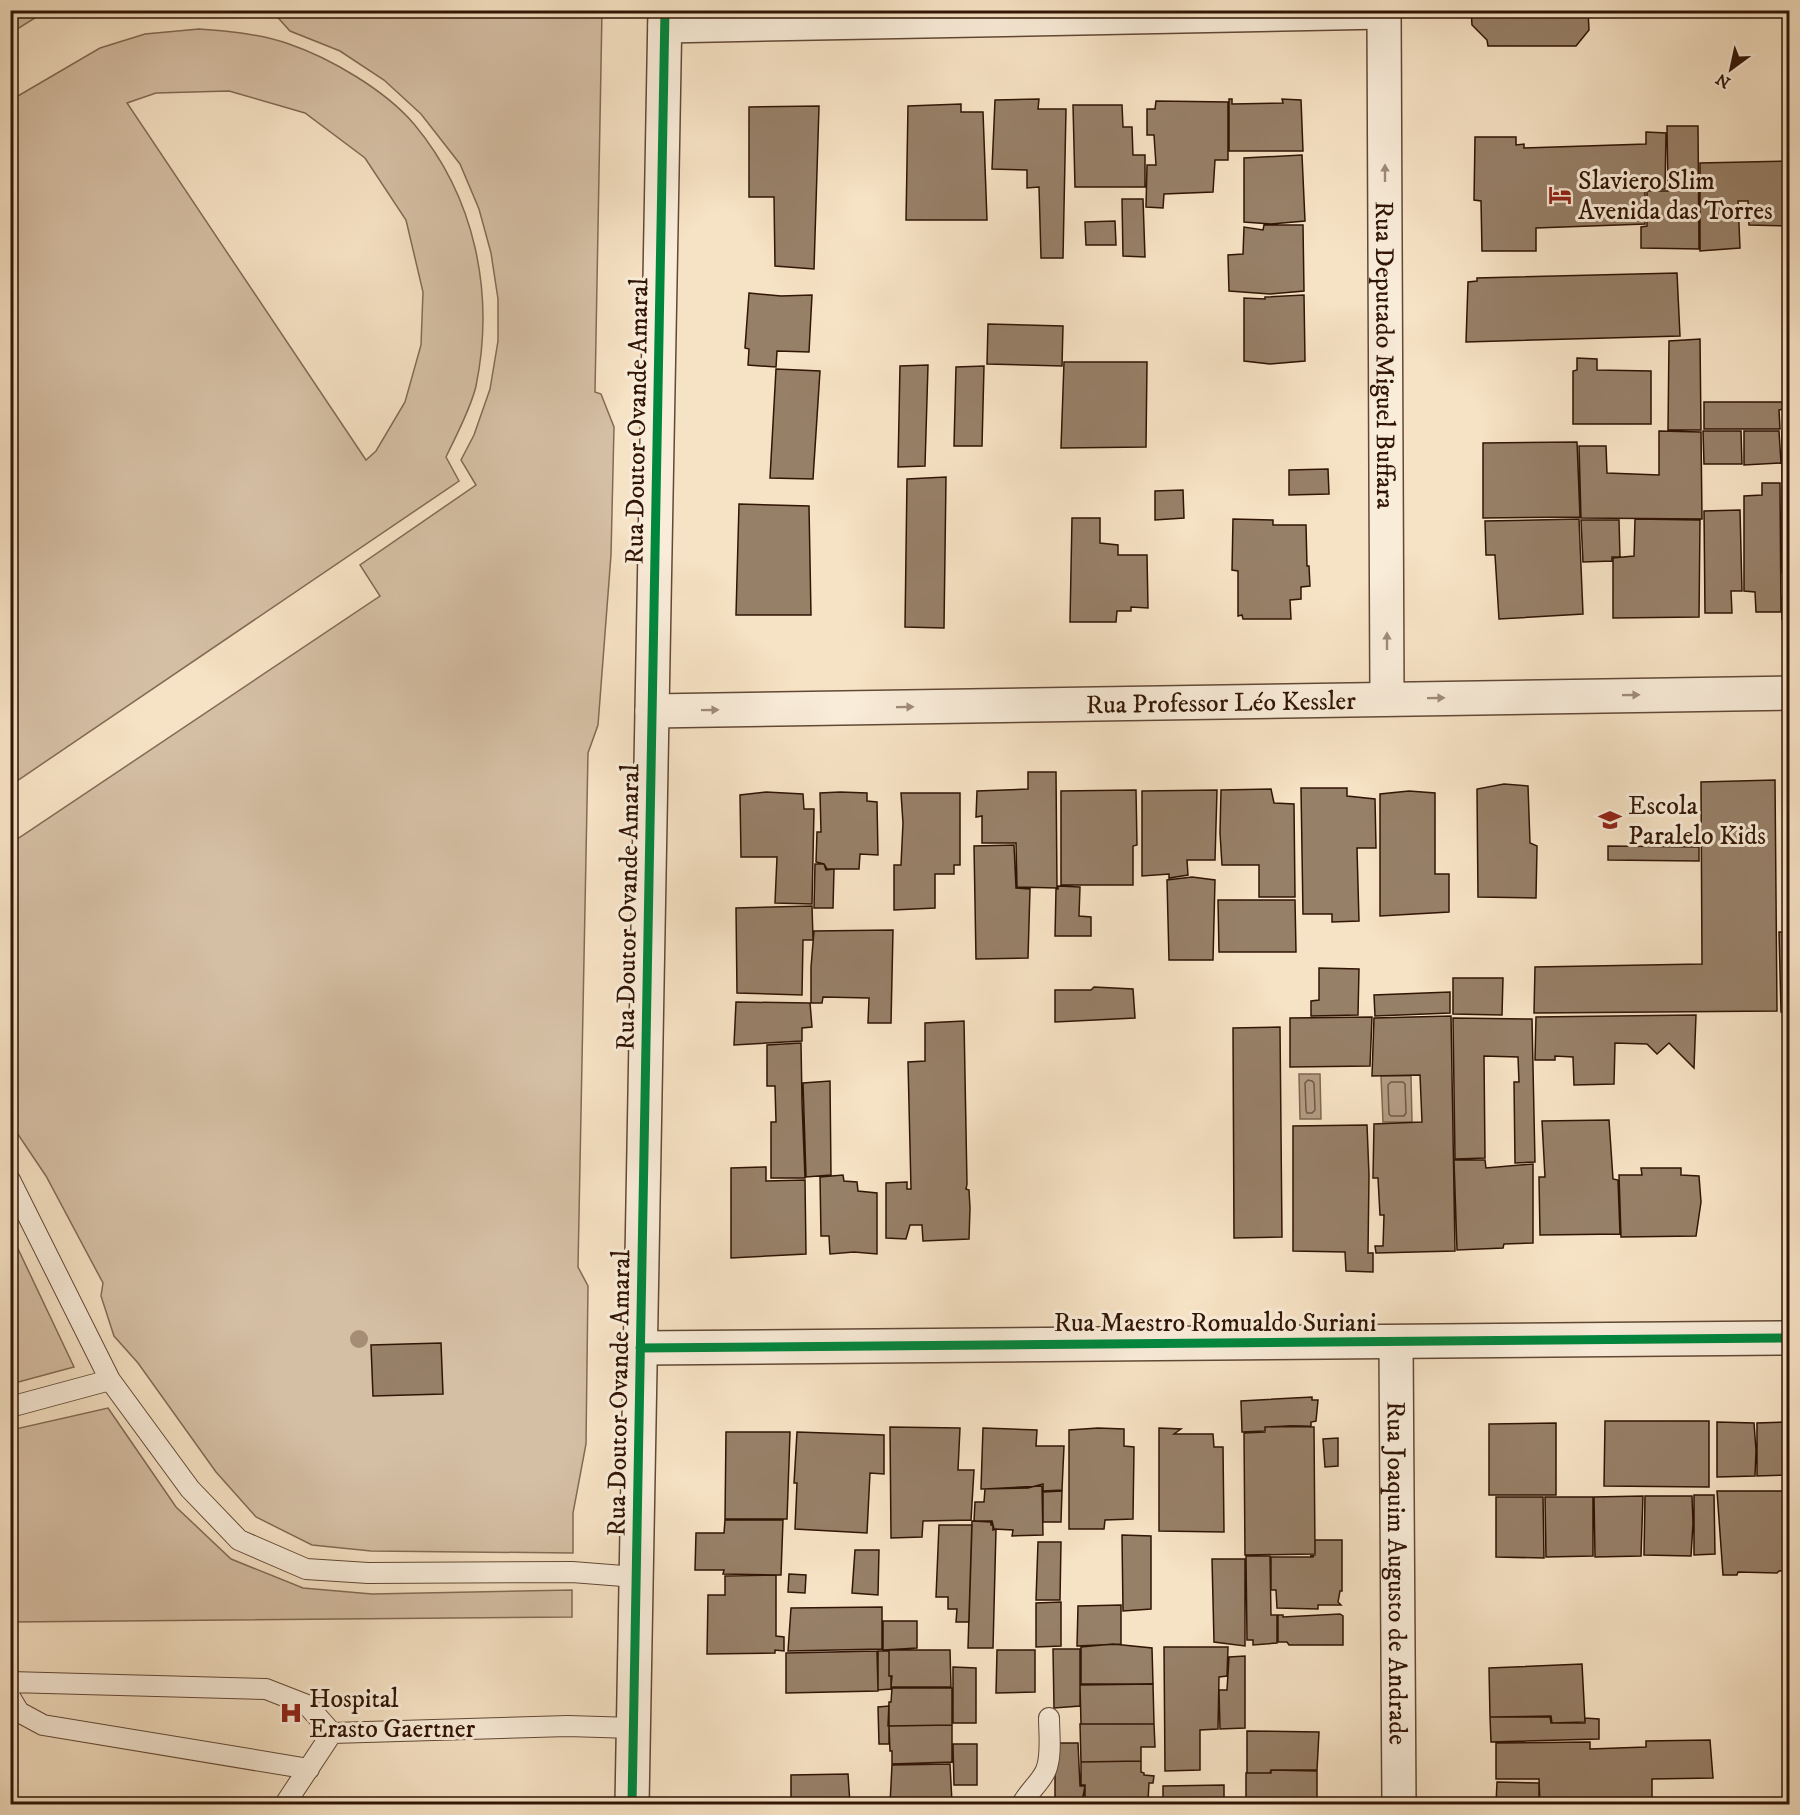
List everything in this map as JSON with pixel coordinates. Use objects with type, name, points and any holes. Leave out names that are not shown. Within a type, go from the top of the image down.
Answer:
[{"type":"street","points":[[665,18],[1384,11]]},
{"type":"street","name":"Rua Deputado Miguel Buffara","points":[[1384,11],[1387,699]]},
{"type":"street","name":"Rua Doutor Ovande Amaral","points":[[632,1804],[665,18]]},
{"type":"street","name":"Rua Professor Léo Kessler","points":[[652,711],[1790,693]]},
{"type":"street","name":"Rua Maestro Romualdo Suriani","points":[[640,1348],[1790,1338]]},
{"type":"street","name":"Rua Joaquim Augusto de Andrade","points":[[1396,1342],[1399,1804]]},
{"type":"lane","points":[[10,1180],[110,1380],[190,1489],[238,1540],[306,1569],[368,1573],[572,1572],[636,1577]]},
{"type":"lane","points":[[10,1407],[110,1380]]},
{"type":"lane","points":[[10,1682],[266,1689],[307,1705],[332,1733],[568,1726],[633,1728]]},
{"type":"lane","points":[[10,1697],[19,1712],[43,1725],[309,1769]]},
{"type":"lane","points":[[1022,1804],[1047,1768],[1049,1718]]},
{"type":"lane","points":[[285,1804],[332,1733]]},
{"type":"shaded area","points":[[11,10],[46,10],[46,11],[11,33]]},
{"type":"shaded area","points":[[272,11],[602,11],[595,392],[601,394],[614,427],[611,555],[598,725],[588,753],[578,1267],[588,1286],[586,1444],[573,1513],[573,1553],[371,1551],[312,1545],[256,1517],[216,1472],[138,1363],[114,1336],[101,1296],[103,1283],[46,1176],[11,1124],[10,844],[380,596],[360,565],[476,485],[461,460],[474,435],[490,389],[498,341],[498,299],[491,253],[479,209],[460,164],[421,114],[384,80],[340,51],[290,31]]},
{"type":"shaded area","points":[[199,29],[244,34],[289,44],[339,66],[373,87],[402,111],[435,152],[452,183],[465,214],[475,248],[481,281],[483,316],[476,386],[467,413],[446,457],[459,481],[11,785],[11,100],[100,48],[145,34]],"holes":[[[229,91],[305,113],[365,158],[406,220],[423,292],[421,345],[405,402],[376,451],[366,460],[127,103],[156,93]]]},
{"type":"shaded area","points":[[11,1234],[74,1367],[10,1384]]},
{"type":"shaded area","points":[[108,1408],[176,1507],[231,1559],[303,1588],[372,1594],[572,1590],[572,1617],[11,1622],[11,1430]]},
{"type":"water","points":[[1299,1074],[1320,1074],[1321,1119],[1300,1119]]},
{"type":"water","points":[[1381,1076],[1411,1076],[1412,1122],[1383,1122]]},
{"type":"building","points":[[1471,10],[1588,10],[1589,30],[1576,46],[1488,46],[1487,40],[1472,25]]},
{"type":"building","points":[[1701,10],[1790,10],[1790,16],[1701,16]]},
{"type":"building","points":[[1039,99],[1038,109],[1066,109],[1063,258],[1041,258],[1039,187],[1027,188],[1027,170],[992,169],[995,100]]},
{"type":"building","points":[[1229,99],[1232,99],[1232,104],[1283,103],[1282,99],[1301,100],[1303,151],[1229,151]]},
{"type":"building","points":[[1156,101],[1228,102],[1228,160],[1215,160],[1213,192],[1164,194],[1163,208],[1146,207],[1147,165],[1156,165],[1154,135],[1147,135],[1147,109],[1155,109]]},
{"type":"building","points":[[961,104],[961,112],[983,112],[987,220],[906,220],[908,106]]},
{"type":"building","points":[[1073,105],[1122,105],[1123,127],[1132,127],[1133,155],[1145,155],[1145,187],[1075,187]]},
{"type":"building","points":[[819,106],[814,269],[775,266],[774,197],[749,197],[749,107]]},
{"type":"building","points":[[1667,126],[1698,126],[1699,249],[1641,248],[1641,227],[1647,226],[1647,191],[1668,191]]},
{"type":"building","points":[[1646,132],[1666,133],[1665,189],[1645,190],[1645,224],[1536,228],[1536,251],[1482,251],[1481,201],[1474,200],[1475,137],[1516,137],[1516,145],[1524,144],[1524,148],[1646,144]]},
{"type":"building","points":[[1302,155],[1305,221],[1271,224],[1244,222],[1244,158]]},
{"type":"building","points":[[1790,161],[1790,226],[1749,225],[1748,201],[1738,201],[1740,248],[1700,251],[1700,163]]},
{"type":"building","points":[[1122,199],[1143,199],[1145,257],[1123,256]]},
{"type":"building","points":[[1115,221],[1116,245],[1086,245],[1085,222]]},
{"type":"building","points":[[1264,225],[1303,225],[1304,291],[1270,294],[1229,291],[1228,255],[1243,254],[1244,227],[1263,230]]},
{"type":"building","points":[[1677,273],[1680,336],[1466,342],[1468,282],[1477,281],[1477,278]]},
{"type":"building","points":[[749,293],[781,296],[812,295],[809,352],[777,351],[776,367],[748,365],[749,349],[745,348]]},
{"type":"building","points":[[1304,295],[1305,361],[1270,364],[1244,361],[1244,298],[1265,299],[1265,297]]},
{"type":"building","points":[[988,324],[1063,326],[1062,366],[987,364]]},
{"type":"building","points":[[1700,339],[1701,430],[1668,430],[1669,341]]},
{"type":"building","points":[[1577,358],[1597,359],[1597,370],[1651,371],[1651,424],[1573,424],[1573,371],[1577,370]]},
{"type":"building","points":[[1064,362],[1147,362],[1146,447],[1061,448]]},
{"type":"building","points":[[928,365],[925,466],[898,467],[900,366]]},
{"type":"building","points":[[984,366],[982,446],[954,446],[956,367]]},
{"type":"building","points":[[776,369],[820,371],[813,479],[770,478]]},
{"type":"building","points":[[1704,402],[1782,402],[1783,409],[1779,410],[1780,429],[1704,429]]},
{"type":"building","points":[[1659,431],[1701,432],[1702,519],[1581,518],[1579,446],[1606,446],[1607,473],[1659,475]]},
{"type":"building","points":[[1703,431],[1741,431],[1742,464],[1704,464]]},
{"type":"building","points":[[1744,431],[1779,431],[1781,463],[1744,465]]},
{"type":"building","points":[[1782,431],[1790,431],[1790,619],[1782,619],[1782,597],[1786,598],[1787,573],[1782,573]]},
{"type":"building","points":[[1577,442],[1580,517],[1483,518],[1483,443]]},
{"type":"building","points":[[1328,469],[1329,494],[1289,495],[1289,470]]},
{"type":"building","points":[[946,477],[944,628],[905,627],[907,479]]},
{"type":"building","points":[[1762,483],[1780,483],[1781,612],[1756,612],[1755,592],[1744,591],[1744,496],[1762,495]]},
{"type":"building","points":[[1183,490],[1184,518],[1155,520],[1155,491]]},
{"type":"building","points":[[739,504],[809,506],[811,615],[736,615]]},
{"type":"building","points":[[1740,510],[1742,591],[1731,591],[1732,613],[1705,613],[1704,511]]},
{"type":"building","points":[[1072,518],[1100,518],[1100,543],[1118,545],[1118,555],[1147,555],[1148,608],[1131,607],[1131,611],[1117,611],[1116,622],[1070,622]]},
{"type":"building","points":[[1233,519],[1273,520],[1273,525],[1306,525],[1310,586],[1301,587],[1301,599],[1290,600],[1291,619],[1243,619],[1242,615],[1238,616],[1238,571],[1232,570]]},
{"type":"building","points":[[1579,519],[1583,614],[1499,619],[1495,555],[1486,555],[1485,521]]},
{"type":"building","points":[[1635,519],[1700,520],[1699,617],[1613,618],[1613,558],[1634,556]]},
{"type":"building","points":[[1581,520],[1619,520],[1620,557],[1612,557],[1612,561],[1583,562]]},
{"type":"building","points":[[1783,770],[1790,770],[1790,821],[1783,821]]},
{"type":"building","points":[[1028,772],[1056,772],[1057,888],[1017,887],[1016,843],[982,843],[982,816],[976,817],[977,791],[1028,789]]},
{"type":"building","points":[[1775,780],[1777,1011],[1534,1013],[1535,967],[1702,964],[1701,782]]},
{"type":"building","points":[[1504,784],[1528,786],[1530,843],[1537,846],[1536,898],[1478,897],[1477,789]]},
{"type":"building","points":[[1301,788],[1347,788],[1347,796],[1375,799],[1376,848],[1357,848],[1359,921],[1332,922],[1332,914],[1303,914]]},
{"type":"building","points":[[1271,789],[1274,803],[1294,804],[1295,897],[1259,897],[1259,865],[1222,865],[1221,790]]},
{"type":"building","points":[[1136,790],[1137,845],[1133,846],[1133,885],[1061,885],[1061,791]]},
{"type":"building","points":[[1217,790],[1215,860],[1187,860],[1188,875],[1169,878],[1169,874],[1142,876],[1142,791]]},
{"type":"building","points":[[1409,791],[1435,793],[1435,874],[1449,874],[1449,912],[1380,916],[1380,794]]},
{"type":"building","points":[[766,792],[803,794],[804,809],[814,809],[812,904],[775,903],[777,857],[741,857],[740,795]]},
{"type":"building","points":[[820,793],[867,793],[867,801],[877,802],[878,855],[860,854],[859,869],[827,869],[824,864],[816,862],[817,832],[821,832]]},
{"type":"building","points":[[901,793],[960,793],[960,865],[954,865],[954,874],[935,874],[935,908],[894,910],[894,865],[901,865],[903,823]]},
{"type":"building","points":[[1014,845],[1016,888],[1030,889],[1028,958],[976,959],[974,846]]},
{"type":"building","points":[[1608,846],[1699,847],[1699,861],[1608,860]]},
{"type":"building","points":[[815,864],[824,864],[826,870],[834,869],[833,908],[814,908]]},
{"type":"building","points":[[1192,877],[1215,880],[1213,960],[1169,960],[1167,880]]},
{"type":"building","points":[[1058,886],[1080,887],[1079,916],[1091,917],[1091,936],[1055,936],[1056,889]]},
{"type":"building","points":[[1218,900],[1295,900],[1296,952],[1219,952]]},
{"type":"building","points":[[812,906],[813,940],[803,940],[802,995],[737,993],[736,908]]},
{"type":"building","points":[[893,930],[891,1023],[868,1023],[869,998],[823,997],[822,1003],[811,1003],[814,931]]},
{"type":"building","points":[[1779,932],[1790,933],[1790,1012],[1781,1012]]},
{"type":"building","points":[[1319,968],[1359,969],[1358,1015],[1311,1016],[1311,1001],[1319,1000]]},
{"type":"building","points":[[1453,978],[1503,978],[1502,1015],[1453,1014]]},
{"type":"building","points":[[1094,987],[1133,989],[1135,1018],[1055,1022],[1055,990],[1091,990]]},
{"type":"building","points":[[1450,992],[1450,1013],[1375,1016],[1374,995]]},
{"type":"building","points":[[736,1002],[810,1003],[812,1027],[802,1028],[802,1041],[734,1045]]},
{"type":"building","points":[[1696,1015],[1694,1068],[1669,1043],[1657,1054],[1647,1044],[1615,1043],[1614,1084],[1574,1085],[1573,1057],[1555,1056],[1555,1060],[1535,1060],[1536,1017]]},
{"type":"building","points":[[1451,1016],[1455,1251],[1376,1253],[1375,1246],[1383,1246],[1384,1215],[1380,1215],[1378,1178],[1373,1178],[1374,1124],[1422,1122],[1420,1075],[1372,1076],[1374,1018]]},
{"type":"building","points":[[1372,1017],[1370,1066],[1290,1067],[1290,1018]]},
{"type":"building","points":[[1453,1018],[1532,1019],[1535,1162],[1515,1163],[1514,1082],[1519,1082],[1518,1057],[1484,1056],[1485,1158],[1455,1159]]},
{"type":"building","points":[[964,1021],[966,1189],[969,1190],[969,1239],[923,1241],[922,1225],[910,1225],[906,1239],[886,1238],[886,1183],[907,1182],[907,1189],[911,1189],[908,1062],[925,1061],[925,1023]]},
{"type":"building","points":[[1280,1027],[1282,1237],[1234,1238],[1233,1028]]},
{"type":"building","points":[[801,1043],[805,1178],[771,1178],[771,1122],[776,1122],[775,1086],[767,1086],[767,1045]]},
{"type":"building","points":[[830,1081],[831,1175],[806,1177],[803,1083]]},
{"type":"building","points":[[1609,1120],[1613,1179],[1618,1180],[1620,1234],[1540,1235],[1539,1177],[1545,1177],[1542,1121]]},
{"type":"building","points":[[1367,1125],[1368,1253],[1373,1253],[1373,1272],[1346,1271],[1345,1252],[1293,1251],[1293,1126]]},
{"type":"building","points":[[1454,1160],[1485,1160],[1486,1168],[1533,1164],[1533,1243],[1504,1244],[1503,1248],[1457,1250]]},
{"type":"building","points":[[766,1167],[766,1181],[805,1180],[806,1254],[731,1258],[731,1168]]},
{"type":"building","points":[[1641,1168],[1681,1168],[1681,1175],[1699,1176],[1701,1202],[1696,1236],[1621,1237],[1619,1175],[1642,1175]]},
{"type":"building","points":[[843,1175],[844,1181],[857,1182],[858,1191],[877,1193],[877,1254],[854,1252],[830,1254],[829,1236],[821,1236],[820,1177]]},
{"type":"building","points":[[441,1343],[443,1394],[373,1396],[371,1345]]},
{"type":"building","points":[[1312,1397],[1312,1400],[1318,1400],[1316,1421],[1311,1422],[1311,1426],[1265,1427],[1265,1431],[1242,1432],[1241,1401]]},
{"type":"building","points":[[1605,1421],[1709,1421],[1709,1487],[1604,1486]]},
{"type":"building","points":[[1717,1422],[1754,1423],[1755,1476],[1717,1477]]},
{"type":"building","points":[[1790,1422],[1790,1475],[1757,1476],[1757,1423]]},
{"type":"building","points":[[1556,1423],[1556,1495],[1489,1495],[1489,1424]]},
{"type":"building","points":[[890,1427],[960,1428],[958,1470],[974,1470],[971,1520],[923,1521],[922,1537],[891,1538]]},
{"type":"building","points":[[1265,1427],[1314,1427],[1315,1554],[1245,1555],[1244,1433],[1265,1432]]},
{"type":"building","points":[[983,1428],[1037,1430],[1036,1446],[1064,1446],[1062,1490],[1043,1491],[1043,1484],[1028,1488],[981,1489]]},
{"type":"building","points":[[1159,1428],[1181,1429],[1174,1434],[1213,1434],[1214,1447],[1223,1447],[1224,1532],[1159,1531]]},
{"type":"building","points":[[1124,1429],[1124,1446],[1134,1447],[1133,1519],[1105,1520],[1104,1529],[1069,1529],[1069,1430]]},
{"type":"building","points":[[726,1432],[790,1432],[787,1519],[725,1519]]},
{"type":"building","points":[[797,1432],[884,1435],[884,1474],[870,1473],[867,1533],[795,1529],[797,1483],[794,1483]]},
{"type":"building","points":[[1338,1438],[1338,1466],[1325,1467],[1323,1439]]},
{"type":"building","points":[[1042,1486],[1043,1535],[1012,1536],[1013,1530],[994,1529],[992,1521],[974,1521],[975,1502],[984,1502],[985,1489]]},
{"type":"building","points":[[1062,1491],[1061,1522],[1043,1522],[1043,1492]]},
{"type":"building","points":[[1717,1491],[1790,1491],[1790,1571],[1738,1572],[1737,1575],[1723,1575]]},
{"type":"building","points":[[1694,1495],[1714,1495],[1715,1554],[1694,1555]]},
{"type":"building","points":[[1643,1496],[1641,1556],[1595,1557],[1594,1497]]},
{"type":"building","points":[[1645,1496],[1692,1496],[1691,1556],[1644,1555]]},
{"type":"building","points":[[1496,1497],[1543,1497],[1544,1558],[1496,1557]]},
{"type":"building","points":[[1545,1497],[1593,1497],[1593,1556],[1546,1557]]},
{"type":"building","points":[[725,1520],[783,1520],[781,1575],[723,1574],[724,1570],[695,1570],[696,1533],[724,1533]]},
{"type":"building","points":[[972,1521],[991,1522],[993,1530],[996,1529],[993,1648],[968,1648]]},
{"type":"building","points":[[939,1525],[972,1525],[969,1622],[956,1622],[957,1609],[948,1609],[948,1597],[936,1597]]},
{"type":"building","points":[[1122,1535],[1151,1536],[1151,1609],[1123,1611]]},
{"type":"building","points":[[1315,1540],[1342,1540],[1342,1591],[1340,1591],[1338,1602],[1341,1605],[1318,1605],[1318,1609],[1277,1608],[1276,1590],[1271,1590],[1271,1557],[1313,1557]]},
{"type":"building","points":[[1038,1542],[1061,1542],[1060,1600],[1036,1600]]},
{"type":"building","points":[[855,1550],[879,1550],[878,1595],[852,1593]]},
{"type":"building","points":[[1246,1556],[1270,1556],[1271,1615],[1277,1615],[1277,1643],[1253,1645],[1253,1640],[1247,1640]]},
{"type":"building","points":[[1212,1559],[1245,1559],[1245,1646],[1214,1642]]},
{"type":"building","points":[[789,1574],[806,1575],[805,1593],[788,1592]]},
{"type":"building","points":[[776,1575],[776,1636],[784,1637],[784,1651],[707,1654],[708,1595],[725,1595],[725,1576]]},
{"type":"building","points":[[1061,1602],[1061,1646],[1036,1647],[1036,1603]]},
{"type":"building","points":[[1121,1605],[1121,1644],[1077,1646],[1078,1606]]},
{"type":"building","points":[[882,1607],[882,1649],[788,1651],[791,1608]]},
{"type":"building","points":[[1340,1614],[1343,1616],[1343,1645],[1289,1645],[1287,1642],[1278,1642],[1278,1615],[1283,1615],[1283,1617]]},
{"type":"building","points":[[883,1621],[917,1621],[917,1648],[883,1650]]},
{"type":"building","points":[[1113,1644],[1152,1648],[1153,1684],[1081,1684],[1081,1647]]},
{"type":"building","points":[[1164,1647],[1228,1647],[1227,1676],[1219,1677],[1218,1729],[1200,1730],[1200,1770],[1165,1771]]},
{"type":"building","points":[[1053,1649],[1080,1649],[1080,1706],[1054,1708]]},
{"type":"building","points":[[889,1650],[950,1650],[951,1687],[891,1687]]},
{"type":"building","points":[[997,1650],[1035,1650],[1035,1692],[996,1693]]},
{"type":"building","points":[[877,1651],[878,1691],[786,1693],[786,1653]]},
{"type":"building","points":[[878,1651],[889,1651],[891,1689],[878,1690]]},
{"type":"building","points":[[1245,1656],[1245,1728],[1220,1729],[1219,1690],[1227,1690],[1229,1657]]},
{"type":"building","points":[[1582,1664],[1585,1722],[1552,1723],[1551,1716],[1490,1717],[1489,1668]]},
{"type":"building","points":[[953,1667],[976,1668],[976,1723],[953,1723]]},
{"type":"building","points":[[1153,1684],[1154,1724],[1081,1724],[1080,1685]]},
{"type":"building","points":[[892,1688],[952,1688],[952,1725],[888,1726]]},
{"type":"building","points":[[889,1706],[889,1744],[879,1744],[878,1707]]},
{"type":"building","points":[[1490,1717],[1550,1717],[1551,1723],[1585,1723],[1585,1718],[1599,1719],[1599,1739],[1491,1742]]},
{"type":"building","points":[[1080,1724],[1154,1724],[1155,1747],[1141,1747],[1141,1761],[1081,1762]]},
{"type":"building","points":[[952,1725],[952,1762],[892,1764],[889,1726]]},
{"type":"building","points":[[1247,1731],[1319,1732],[1317,1770],[1271,1770],[1270,1773],[1247,1773]]},
{"type":"building","points":[[1710,1740],[1713,1778],[1652,1779],[1652,1804],[1540,1804],[1539,1779],[1496,1779],[1496,1743],[1590,1742],[1590,1749],[1646,1747],[1646,1741]]},
{"type":"building","points":[[1055,1743],[1078,1743],[1080,1786],[1085,1786],[1082,1802],[1055,1801]]},
{"type":"building","points":[[953,1744],[977,1744],[977,1785],[954,1785]]},
{"type":"building","points":[[1141,1761],[1141,1772],[1144,1775],[1154,1776],[1153,1783],[1149,1783],[1148,1801],[1115,1799],[1082,1801],[1085,1796],[1085,1785],[1081,1785],[1081,1762]]},
{"type":"building","points":[[950,1764],[952,1803],[890,1804],[892,1765]]},
{"type":"building","points":[[1271,1770],[1317,1771],[1317,1804],[1246,1804],[1246,1773],[1271,1773]]},
{"type":"building","points":[[848,1774],[850,1804],[791,1804],[791,1775]]},
{"type":"building","points":[[1497,1782],[1539,1783],[1539,1804],[1496,1804]]},
{"type":"building","points":[[1224,1785],[1224,1804],[1163,1804],[1163,1786]]},
{"type":"cycle path","points":[[632,1804],[665,10]]},
{"type":"cycle path","points":[[640,1348],[1790,1338]]},
{"type":"place","name":"Slaviero Slim Avenida das Torres","points":[[1560,195]]},
{"type":"place","name":"Escola Paralelo Kids","points":[[1610,820]]},
{"type":"place","name":"Hospital Erasto Gaertner","points":[[291,1713]]}]
